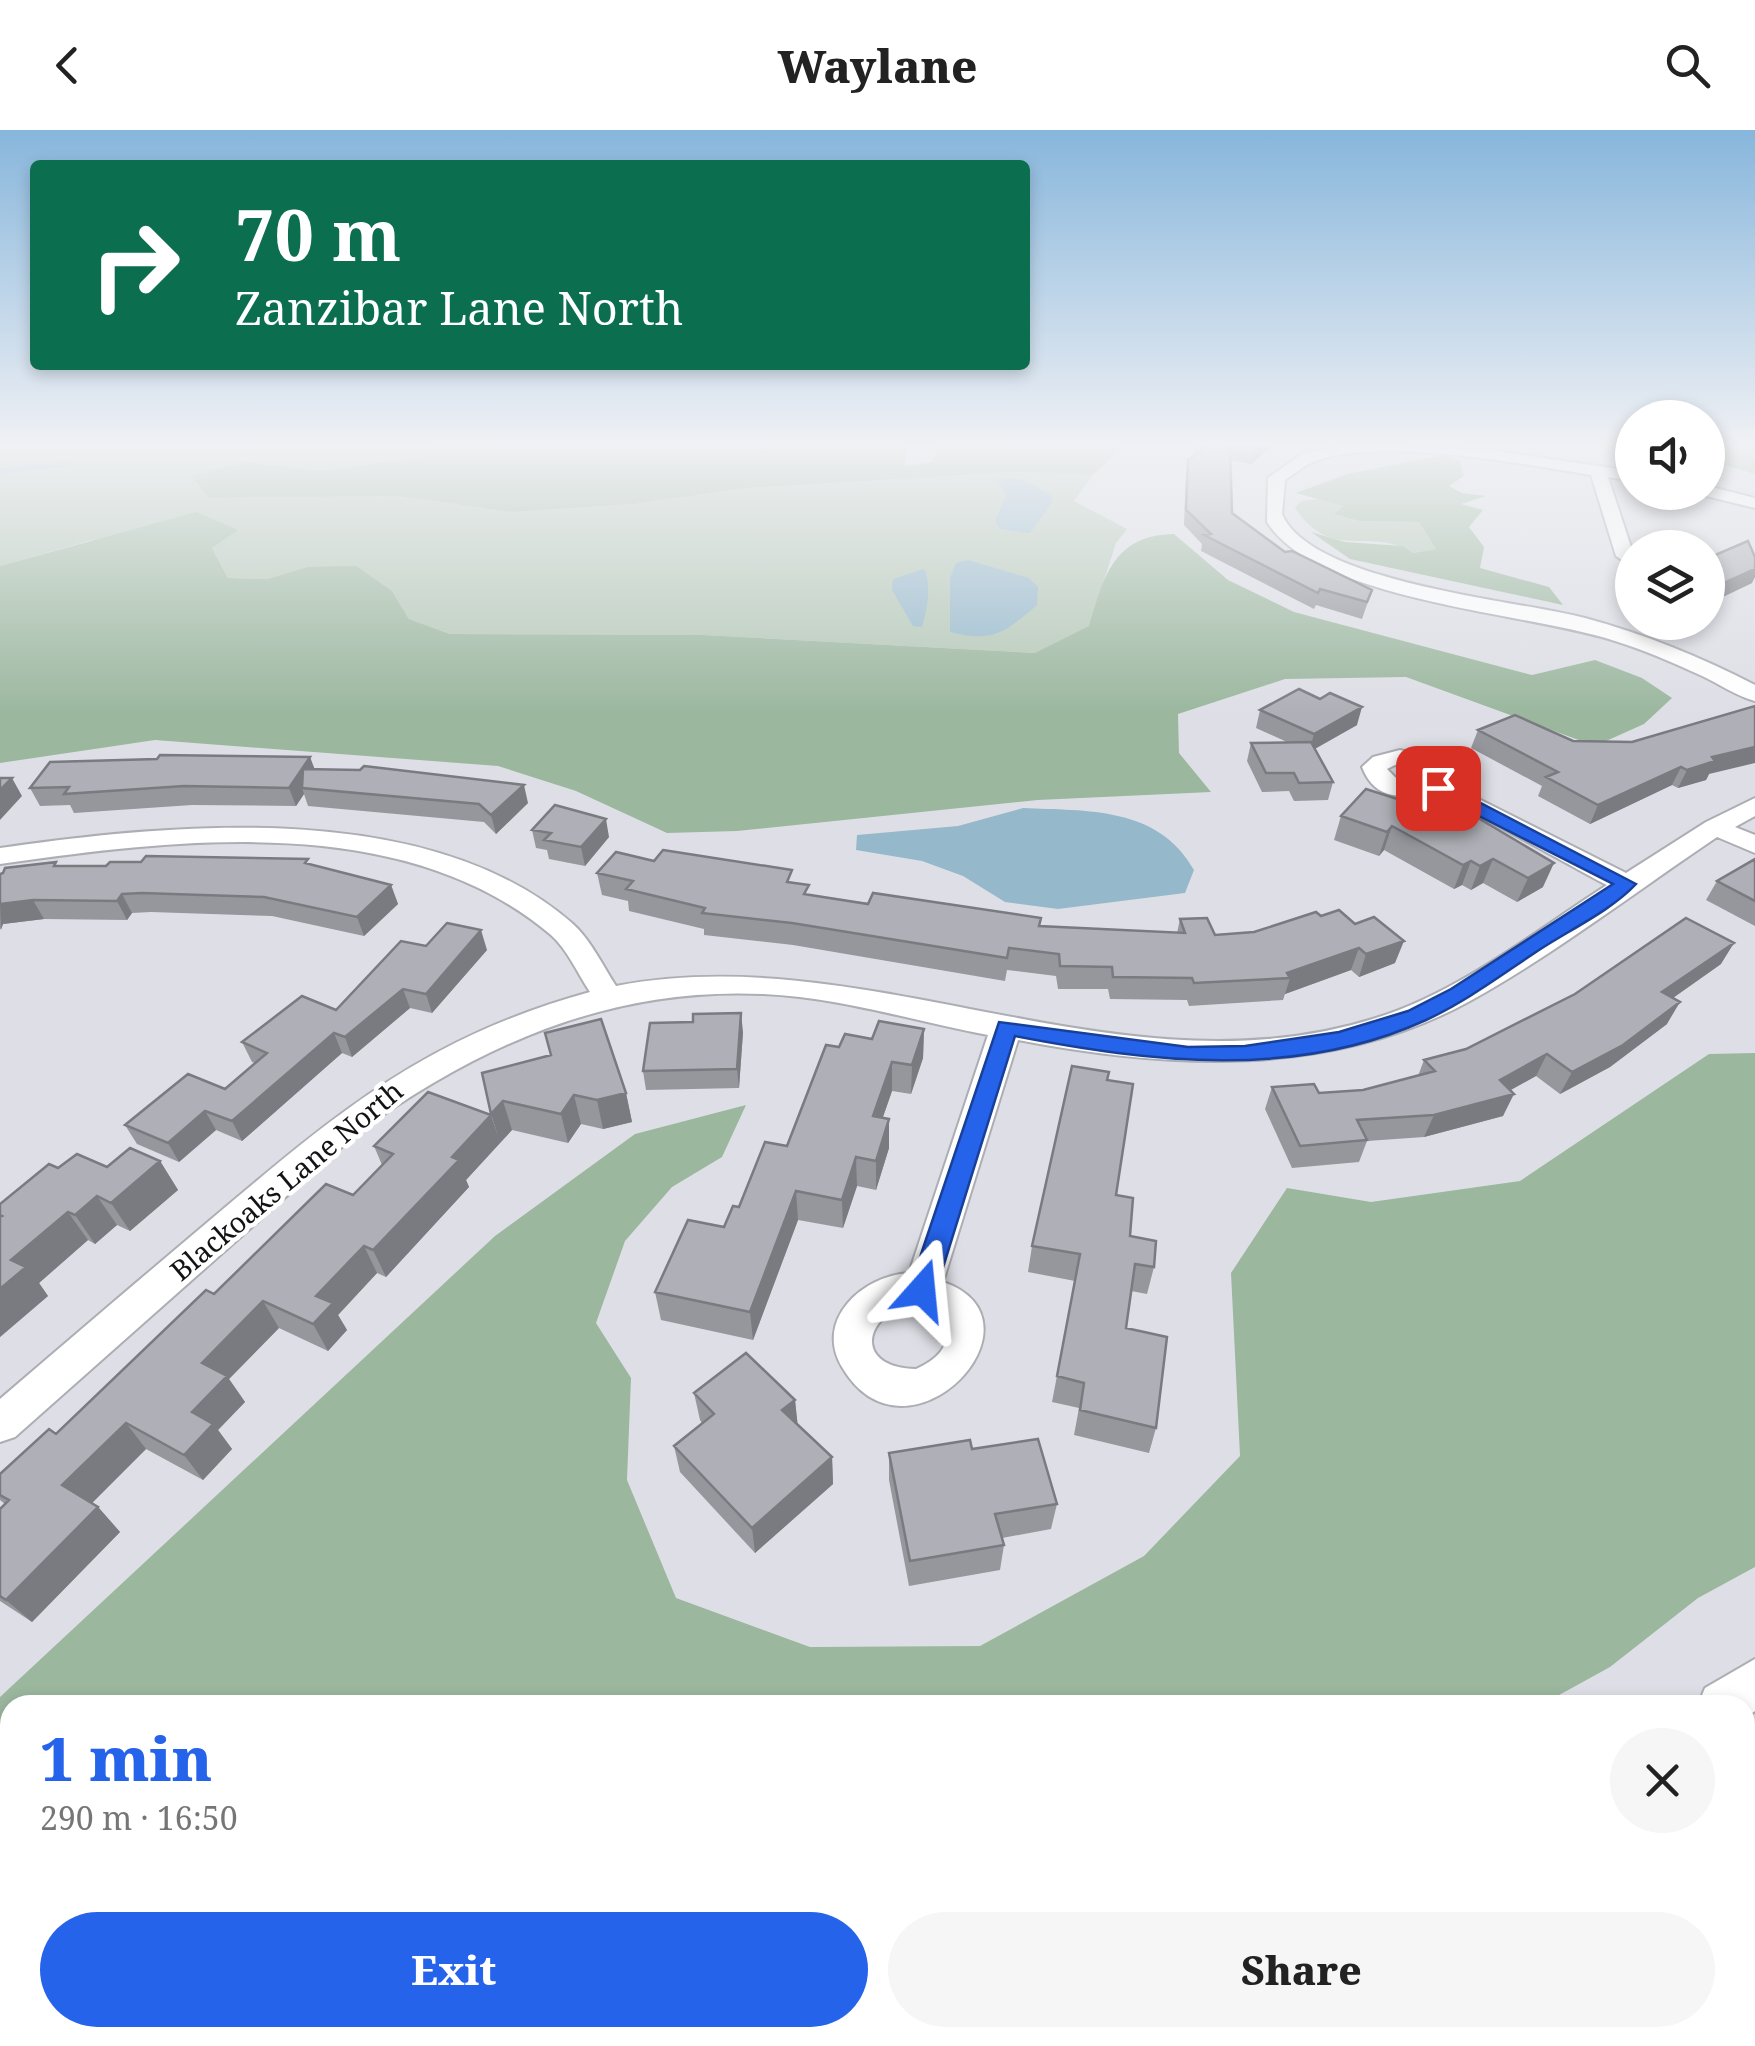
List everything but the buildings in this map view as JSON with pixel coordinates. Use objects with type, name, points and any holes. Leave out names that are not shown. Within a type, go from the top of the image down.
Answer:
[{"type":"street","points":[[1287,535],[1321,558],[1370,578],[1594,628],[1694,664],[1755,694]]},
{"type":"street","points":[[1438,788],[1626,884]]},
{"type":"street","name":"Blackoaks Lane North","points":[[0,1424],[348,1122],[397,1085],[508,1026],[607,995],[663,987],[765,984],[1124,1049],[1245,1054],[1349,1038],[1416,1016],[1459,994],[1715,827],[1755,806]]},
{"type":"street","points":[[1715,827],[1755,845]]},
{"type":"street","points":[[0,856],[96,841],[173,838],[318,840],[410,853],[450,863],[524,900],[586,952],[607,995]]},
{"type":"street","points":[[922,1290],[1006,1028]]},
{"type":"green space","points":[[0,535],[159,535],[92,540],[0,566]]},
{"type":"green space","points":[[111,535],[230,535],[212,548],[228,578],[267,579],[307,567],[356,566],[392,591],[409,619],[450,634],[703,635],[1035,653],[1089,626],[1106,576],[1124,551],[1153,536],[1176,535],[1228,580],[1294,612],[1532,675],[1595,660],[1642,678],[1672,698],[1644,724],[1595,746],[1406,677],[1285,679],[1178,714],[1179,753],[1211,792],[1038,800],[737,831],[667,833],[576,791],[498,766],[155,740],[0,763],[0,566]]},
{"type":"green space","points":[[229,535],[1122,535],[1116,543],[1089,627],[1036,653],[703,635],[450,634],[409,619],[392,591],[307,567],[267,579],[228,578],[212,548]]},
{"type":"green space","points":[[1316,535],[1402,546],[1413,553],[1436,549],[1427,535],[1475,535],[1484,547],[1480,568],[1549,587],[1563,605],[1350,559]]},
{"type":"green space","points":[[1324,535],[1427,535],[1436,549],[1413,553],[1381,542]]},
{"type":"green space","points":[[1755,1053],[1755,1567],[1698,1598],[1610,1667],[1559,1695],[2,1695],[495,1236],[635,1134],[746,1105],[722,1157],[672,1187],[625,1241],[596,1323],[631,1378],[627,1480],[676,1598],[810,1647],[980,1646],[1144,1556],[1240,1456],[1231,1273],[1287,1188],[1371,1202],[1520,1181],[1709,1054]]},
{"type":"water","points":[[968,560],[1029,578],[1038,587],[1037,605],[998,633],[978,636],[950,632],[950,578],[956,563]]},
{"type":"water","points":[[924,569],[928,590],[926,613],[922,627],[913,626],[892,590],[893,579]]},
{"type":"water","points":[[1023,808],[1096,812],[1141,823],[1179,849],[1194,870],[1185,893],[1058,909],[1005,902],[963,876],[922,861],[856,850],[857,835],[958,826]]},
{"type":"route","points":[[922,1290],[1006,1028],[1124,1049],[1188,1054],[1245,1054],[1314,1046],[1366,1034],[1416,1016],[1459,994],[1626,884],[1438,788]]}]
